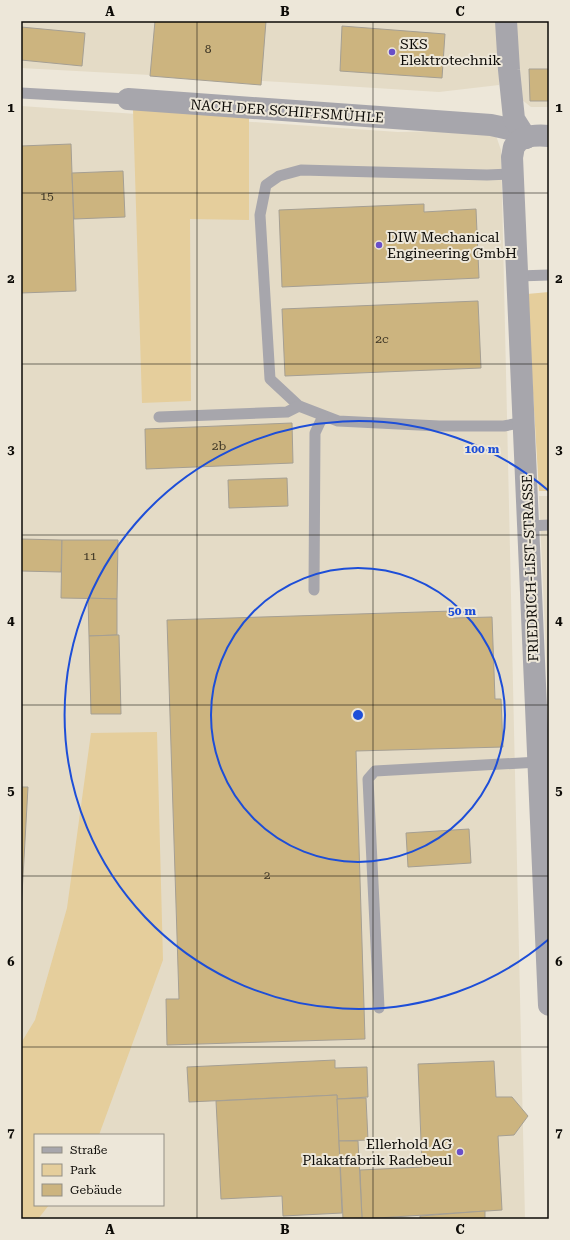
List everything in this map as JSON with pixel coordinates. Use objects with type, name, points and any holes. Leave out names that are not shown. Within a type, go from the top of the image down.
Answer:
[{"type":"street","points":[[506,21],[514,119],[526,138],[538,135],[549,136]]},
{"type":"street","name":"NACH DER SCHIFFSMÜHLE","points":[[128,99],[491,125],[514,130],[526,138]]},
{"type":"street","name":"FRIEDRICH-LIST-STRASSE","points":[[526,138],[514,147],[512,157],[524,422],[539,526],[538,762],[546,861],[549,1005]]},
{"type":"lane","name":"NACH DER SCHIFFSMÜHLE","points":[[21,93],[128,99]]},
{"type":"lane","points":[[513,174],[487,175],[301,170],[279,176],[266,185],[260,215],[270,379],[299,406],[338,421],[439,426],[504,426],[524,422]]},
{"type":"lane","points":[[518,276],[549,275]]},
{"type":"lane","points":[[159,417],[287,412],[299,406]]},
{"type":"lane","points":[[314,590],[315,433],[323,416]]},
{"type":"lane","points":[[379,1008],[368,779],[375,771],[538,762]]},
{"type":"shaded area","points":[[21,21],[498,21],[499,85],[439,92],[21,68]]},
{"type":"shaded area","points":[[516,21],[549,21],[549,107],[531,107],[521,99]]},
{"type":"shaded area","points":[[21,106],[398,132],[494,130],[501,150],[525,1219],[21,1219]]},
{"type":"shaded area","points":[[539,496],[549,496],[549,721]]},
{"type":"green space","points":[[133,109],[249,117],[249,220],[190,219],[191,401],[142,403]]},
{"type":"green space","points":[[549,292],[549,491],[539,491],[527,294]]},
{"type":"green space","points":[[157,732],[163,960],[99,1134],[34,1134],[34,1206],[48,1206],[38,1219],[21,1219],[21,1043],[35,1020],[67,908],[91,733]]},
{"type":"building","points":[[155,21],[266,21],[261,85],[150,76]]},
{"type":"building","name":"SKS Elektrotechnik","points":[[342,26],[445,34],[442,78],[340,71]]},
{"type":"building","points":[[21,27],[85,33],[82,66],[21,60]]},
{"type":"building","points":[[529,69],[549,69],[549,101],[530,101]]},
{"type":"building","points":[[71,144],[76,291],[21,293],[21,146]]},
{"type":"building","points":[[123,171],[125,217],[74,219],[72,173]]},
{"type":"building","name":"DIW Mechanical Engineering GmbH","points":[[424,204],[424,212],[476,209],[479,278],[282,287],[279,210]]},
{"type":"building","points":[[478,301],[481,368],[285,376],[282,309]]},
{"type":"building","points":[[292,423],[293,463],[146,469],[145,429]]},
{"type":"building","points":[[287,478],[288,506],[229,508],[228,480]]},
{"type":"building","points":[[21,539],[62,540],[61,572],[21,571]]},
{"type":"building","points":[[62,540],[118,540],[117,599],[61,598]]},
{"type":"building","points":[[88,598],[117,599],[117,635],[89,636]]},
{"type":"building","points":[[453,611],[453,618],[492,617],[495,699],[501,699],[503,747],[356,751],[365,1039],[167,1045],[166,999],[179,999],[167,620]]},
{"type":"building","points":[[119,635],[121,714],[91,714],[89,636]]},
{"type":"building","points":[[21,787],[28,787],[21,912]]},
{"type":"building","points":[[469,829],[471,863],[408,867],[406,833]]},
{"type":"building","points":[[335,1060],[335,1068],[367,1067],[368,1097],[337,1099],[337,1095],[189,1102],[187,1067]]},
{"type":"building","name":"Ellerhold AG Plakatfabrik Radebeul","points":[[494,1061],[496,1097],[512,1097],[528,1116],[514,1135],[498,1136],[502,1210],[362,1219],[360,1170],[422,1167],[418,1064]]},
{"type":"building","points":[[337,1095],[342,1213],[283,1216],[282,1196],[221,1199],[216,1101]]},
{"type":"building","points":[[366,1098],[368,1140],[339,1141],[337,1099]]},
{"type":"building","points":[[339,1141],[358,1141],[362,1218],[343,1219]]},
{"type":"building","points":[[485,1211],[485,1219],[420,1219],[420,1216]]},
{"type":"place","name":"SKS Elektrotechnik","points":[[392,52]]},
{"type":"place","name":"DIW Mechanical Engineering GmbH","points":[[379,245]]},
{"type":"place","name":"Ellerhold AG Plakatfabrik Radebeul","points":[[460,1152]]}]
